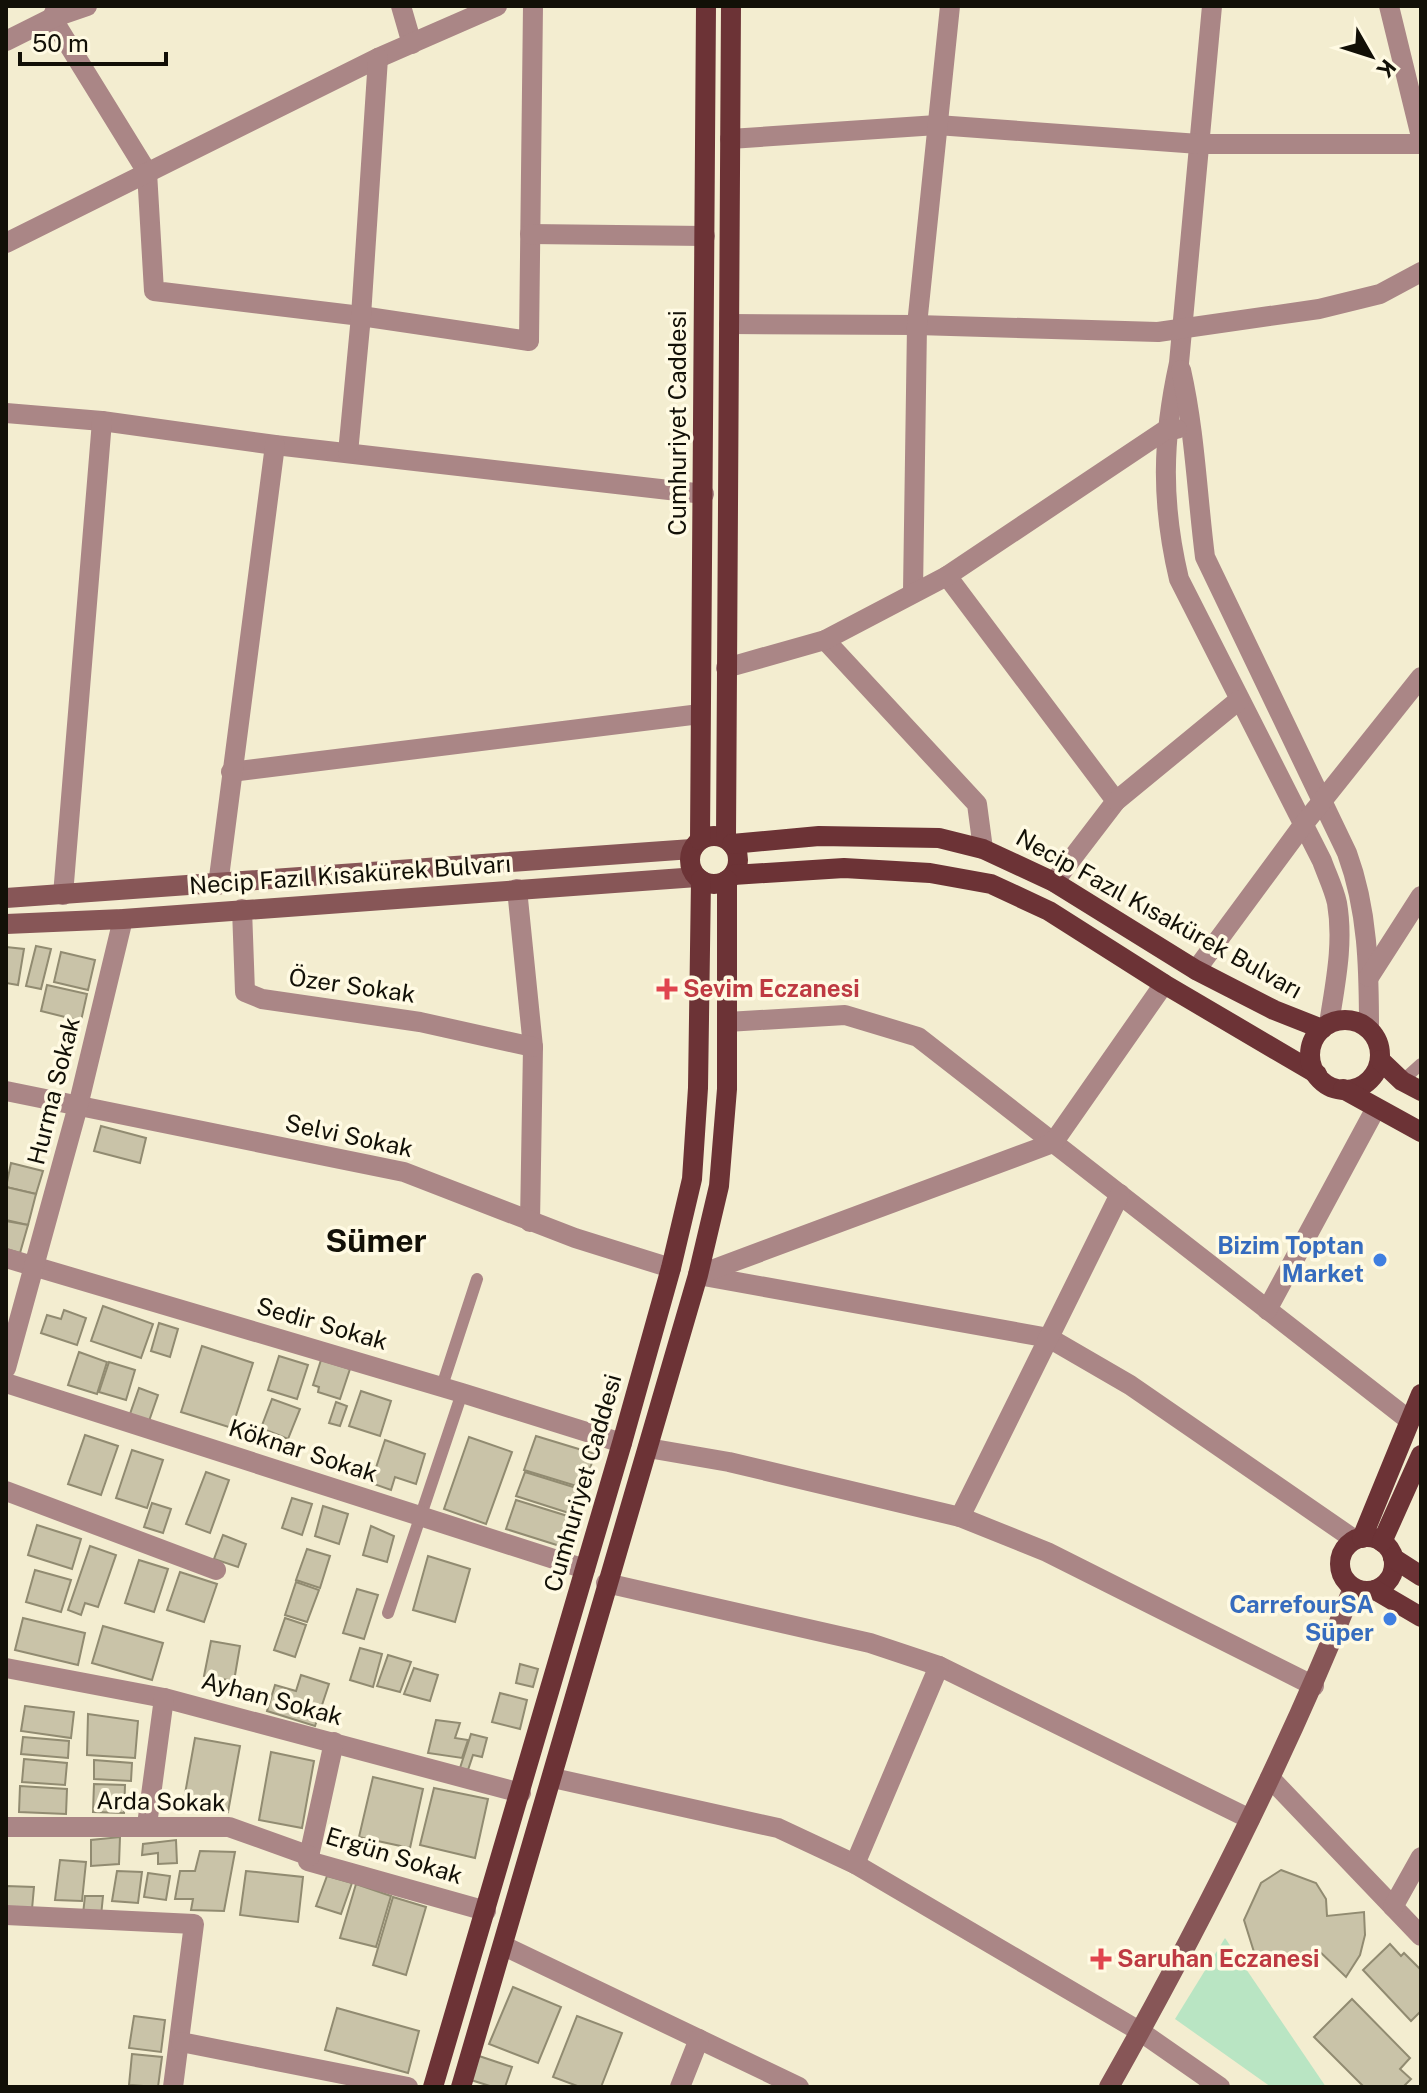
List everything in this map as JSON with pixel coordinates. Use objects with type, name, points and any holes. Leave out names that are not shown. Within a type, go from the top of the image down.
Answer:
[{"type":"main road","name":"Cumhuriyet Caddesi","points":[[696,844],[704,494],[706,6]]},
{"type":"main road","name":"Cumhuriyet Caddesi","points":[[729,841],[726,668],[731,6]]},
{"type":"main road","points":[[730,878],[738,859],[729,841],[710,835],[696,844],[690,864],[699,879],[711,884],[730,878],[844,868],[930,873],[991,884],[1049,911],[1164,984],[1317,1074],[1328,1085],[1343,1089],[1421,1132]]},
{"type":"main road","name":"Necip Fazıl Kısakürek Bulvarı","points":[[729,841],[819,836],[939,838],[983,849],[1054,882],[1196,970],[1274,1010],[1325,1026]]},
{"type":"main road","name":"Necip Fazıl Kısakürek Bulvarı","points":[[6,898],[218,885],[696,844]]},
{"type":"main road","name":"Cumhuriyet Caddesi","points":[[461,2087],[698,1275],[719,1186],[727,1089],[730,878]]},
{"type":"main road","name":"Cumhuriyet Caddesi","points":[[433,2087],[622,1443],[671,1268],[692,1179],[698,1088],[699,879]]},
{"type":"main road","name":"Necip Fazıl Kısakürek Bulvarı","points":[[6,924],[123,919],[517,889],[699,879]]},
{"type":"main road","points":[[1317,1074],[1310,1052],[1316,1036],[1325,1026],[1349,1020],[1369,1029],[1377,1041],[1380,1060],[1402,1081],[1421,1091]]},
{"type":"main road","points":[[1343,1089],[1360,1086],[1369,1080],[1380,1060]]},
{"type":"main road","points":[[1421,1394],[1409,1420],[1373,1545],[1392,1574],[1382,1587],[1361,1591],[1353,1588],[1342,1575],[1340,1567],[1344,1550],[1373,1545],[1421,1576]]},
{"type":"main road","points":[[1373,1545],[1421,1455]]},
{"type":"main road","points":[[1109,2087],[1141,2032],[1250,1819],[1314,1686],[1353,1588]]},
{"type":"main road","points":[[1375,1590],[1421,1617]]},
{"type":"street","points":[[6,41],[55,12],[87,6]]},
{"type":"street","points":[[401,6],[412,44]]},
{"type":"street","points":[[6,243],[378,58],[497,6]]},
{"type":"street","points":[[55,12],[147,172],[154,291],[361,316],[529,341],[533,6]]},
{"type":"street","points":[[913,592],[917,325],[950,6]]},
{"type":"street","points":[[1212,6],[1179,363],[1167,429],[1168,532],[1179,579],[1322,861],[1336,900],[1340,932],[1338,966],[1325,1026]]},
{"type":"street","points":[[1389,6],[1421,137]]},
{"type":"street","points":[[348,453],[361,316],[378,58]]},
{"type":"street","points":[[730,139],[937,125],[1199,144],[1421,144]]},
{"type":"street","points":[[530,234],[705,236]]},
{"type":"street","points":[[729,324],[917,325],[1158,332],[1334,305],[1380,294],[1421,272]]},
{"type":"street","points":[[1179,363],[1192,428],[1205,557],[1323,802],[1358,884],[1369,977],[1369,1029]]},
{"type":"street","points":[[6,413],[102,421],[275,445],[704,494]]},
{"type":"street","points":[[63,895],[102,421]]},
{"type":"street","points":[[726,668],[825,640],[947,576],[1167,429],[1192,428]]},
{"type":"street","points":[[218,885],[275,445]]},
{"type":"street","points":[[947,576],[1116,801]]},
{"type":"street","points":[[825,640],[977,804],[983,849]]},
{"type":"street","points":[[1196,970],[1303,825],[1421,677]]},
{"type":"street","points":[[1054,882],[1116,801],[1239,700]]},
{"type":"street","points":[[231,772],[700,714]]},
{"type":"street","points":[[517,889],[533,1047],[530,1222]]},
{"type":"street","points":[[1369,977],[1420,900]]},
{"type":"street","name":"Özer Sokak","points":[[242,909],[245,992],[262,999],[420,1022],[533,1047]]},
{"type":"street","name":"Hurma Sokak","points":[[6,1368],[78,1106],[123,919]]},
{"type":"street","points":[[698,1275],[1053,1143],[1164,984]]},
{"type":"street","points":[[727,1022],[845,1015],[918,1037],[1409,1420]]},
{"type":"street","name":"Selvi Sokak","points":[[6,1091],[404,1172],[530,1222],[671,1268]]},
{"type":"street","points":[[1267,1310],[1376,1108]]},
{"type":"street","points":[[960,1517],[1120,1194]]},
{"type":"street","name":"Sedir Sokak","points":[[6,1258],[442,1386],[622,1443]]},
{"type":"street","points":[[698,1275],[1049,1338],[1130,1385],[1373,1545]]},
{"type":"street","name":"Köknar Sokak","points":[[6,1383],[585,1569]]},
{"type":"street","points":[[648,1448],[729,1462],[960,1517],[1047,1552],[1314,1686]]},
{"type":"street","points":[[6,1491],[216,1570]]},
{"type":"street","points":[[606,1583],[870,1643],[939,1666],[1250,1819]]},
{"type":"street","points":[[855,1864],[939,1666]]},
{"type":"street","name":"Ayhan Sokak","points":[[6,1668],[164,1698],[521,1793]]},
{"type":"street","points":[[147,1825],[164,1698]]},
{"type":"street","name":"Ergün Sokak","points":[[334,1742],[308,1861],[486,1911]]},
{"type":"street","points":[[553,1778],[778,1828],[855,1864],[1141,2032],[1220,2087]]},
{"type":"street","points":[[1270,1778],[1421,1936]]},
{"type":"street","name":"Arda Sokak","points":[[6,1827],[229,1827],[310,1856]]},
{"type":"street","points":[[1393,1907],[1421,1857]]},
{"type":"street","points":[[6,1915],[194,1924],[173,2087]]},
{"type":"street","points":[[504,1946],[799,2087]]},
{"type":"street","points":[[680,2087],[699,2039]]},
{"type":"street","points":[[181,2042],[408,2087]]},
{"type":"lane","points":[[1402,1081],[1421,1064]]},
{"type":"lane","points":[[442,1386],[477,1279]]},
{"type":"lane","points":[[388,1613],[462,1393]]},
{"type":"green space","points":[[1225,1938],[1326,2087],[1271,2087],[1175,2019]]},
{"type":"building","points":[[36,946],[51,949],[41,989],[26,986]]},
{"type":"building","points":[[6,947],[24,949],[18,985],[6,983]]},
{"type":"building","points":[[61,952],[95,960],[88,990],[54,982]]},
{"type":"building","points":[[47,985],[87,994],[81,1021],[41,1011]]},
{"type":"building","points":[[101,1126],[146,1138],[140,1163],[94,1151]]},
{"type":"building","points":[[11,1163],[43,1171],[36,1194],[6,1187]]},
{"type":"building","points":[[6,1187],[36,1194],[28,1225],[6,1220]]},
{"type":"building","points":[[6,1221],[28,1225],[20,1253],[6,1249]]},
{"type":"building","points":[[103,1306],[153,1324],[141,1358],[91,1341]]},
{"type":"building","points":[[64,1310],[86,1318],[77,1345],[41,1333],[47,1315],[61,1319]]},
{"type":"building","points":[[159,1323],[178,1329],[170,1357],[151,1351]]},
{"type":"building","points":[[202,1346],[253,1363],[232,1428],[181,1412]]},
{"type":"building","points":[[79,1352],[107,1362],[97,1394],[68,1385]]},
{"type":"building","points":[[279,1356],[308,1365],[297,1399],[268,1390]]},
{"type":"building","points":[[321,1360],[350,1369],[340,1399],[318,1392],[319,1387],[313,1385]]},
{"type":"building","points":[[109,1362],[135,1370],[126,1400],[99,1392]]},
{"type":"building","points":[[139,1388],[158,1395],[149,1421],[130,1414]]},
{"type":"building","points":[[361,1391],[391,1401],[380,1436],[349,1426]]},
{"type":"building","points":[[272,1399],[300,1409],[288,1439],[261,1428]]},
{"type":"building","points":[[336,1402],[347,1406],[340,1426],[329,1423]]},
{"type":"building","points":[[85,1435],[118,1446],[101,1495],[68,1484]]},
{"type":"building","points":[[536,1436],[595,1454],[583,1488],[524,1470]]},
{"type":"building","points":[[469,1437],[512,1452],[486,1524],[444,1509]]},
{"type":"building","points":[[385,1440],[425,1454],[416,1484],[395,1477],[391,1490],[371,1483]]},
{"type":"building","points":[[132,1450],[163,1460],[147,1508],[116,1498]]},
{"type":"building","points":[[206,1472],[229,1480],[210,1533],[186,1524]]},
{"type":"building","points":[[525,1472],[583,1490],[575,1515],[516,1496]]},
{"type":"building","points":[[292,1498],[312,1504],[302,1535],[282,1528]]},
{"type":"building","points":[[516,1500],[574,1518],[563,1547],[506,1529]]},
{"type":"building","points":[[152,1503],[171,1509],[163,1533],[144,1527]]},
{"type":"building","points":[[323,1506],[348,1514],[339,1544],[315,1536]]},
{"type":"building","points":[[37,1525],[81,1539],[72,1569],[28,1555]]},
{"type":"building","points":[[371,1526],[394,1536],[387,1562],[363,1555]]},
{"type":"building","points":[[223,1535],[246,1544],[238,1567],[214,1559]]},
{"type":"building","points":[[90,1546],[116,1555],[98,1607],[85,1603],[81,1615],[68,1610]]},
{"type":"building","points":[[307,1549],[330,1556],[320,1588],[296,1580]]},
{"type":"building","points":[[428,1556],[470,1569],[455,1622],[413,1610]]},
{"type":"building","points":[[139,1560],[168,1569],[154,1612],[125,1603]]},
{"type":"building","points":[[35,1570],[71,1580],[61,1612],[26,1602]]},
{"type":"building","points":[[180,1572],[217,1584],[204,1622],[167,1610]]},
{"type":"building","points":[[296,1582],[319,1590],[307,1622],[285,1615]]},
{"type":"building","points":[[357,1589],[378,1595],[364,1639],[343,1633]]},
{"type":"building","points":[[23,1618],[85,1633],[78,1665],[15,1650]]},
{"type":"building","points":[[285,1618],[306,1625],[295,1657],[274,1650]]},
{"type":"building","points":[[103,1626],[163,1643],[152,1680],[92,1663]]},
{"type":"building","points":[[211,1641],[240,1646],[234,1681],[204,1676]]},
{"type":"building","points":[[360,1648],[382,1654],[373,1687],[350,1680]]},
{"type":"building","points":[[388,1655],[411,1662],[400,1692],[377,1686]]},
{"type":"building","points":[[520,1664],[538,1669],[533,1687],[516,1683]]},
{"type":"building","points":[[414,1668],[438,1675],[430,1701],[404,1694]]},
{"type":"building","points":[[301,1675],[329,1684],[315,1726],[267,1711],[275,1685],[296,1691]]},
{"type":"building","points":[[500,1693],[527,1700],[520,1729],[492,1722]]},
{"type":"building","points":[[25,1706],[74,1712],[71,1738],[21,1731]]},
{"type":"building","points":[[88,1714],[138,1721],[135,1758],[87,1755]]},
{"type":"building","points":[[436,1720],[460,1723],[455,1738],[468,1740],[462,1758],[428,1753]]},
{"type":"building","points":[[471,1734],[487,1738],[482,1757],[473,1755],[468,1770],[460,1768]]},
{"type":"building","points":[[23,1737],[69,1741],[68,1758],[21,1754]]},
{"type":"building","points":[[195,1738],[240,1746],[228,1812],[183,1805]]},
{"type":"building","points":[[271,1752],[314,1761],[302,1828],[259,1820]]},
{"type":"building","points":[[24,1759],[67,1763],[65,1785],[22,1782]]},
{"type":"building","points":[[94,1760],[132,1763],[131,1781],[94,1779]]},
{"type":"building","points":[[373,1777],[423,1789],[410,1848],[359,1837]]},
{"type":"building","points":[[94,1784],[125,1785],[124,1813],[93,1812]]},
{"type":"building","points":[[20,1786],[67,1789],[66,1814],[19,1812]]},
{"type":"building","points":[[434,1788],[488,1799],[475,1858],[420,1845]]},
{"type":"building","points":[[120,1837],[119,1864],[91,1866],[91,1840]]},
{"type":"building","points":[[176,1840],[177,1863],[158,1864],[158,1853],[142,1855],[143,1844]]},
{"type":"building","points":[[200,1851],[235,1852],[224,1911],[191,1910],[193,1899],[175,1899],[180,1871],[195,1871]]},
{"type":"building","points":[[60,1860],[86,1862],[82,1901],[55,1900]]},
{"type":"building","points":[[1281,1870],[1316,1883],[1326,1899],[1327,1916],[1364,1912],[1365,1935],[1360,1955],[1346,1977],[1315,1947],[1305,1960],[1284,1965],[1254,1952],[1244,1920],[1261,1883]]},
{"type":"building","points":[[117,1871],[142,1872],[138,1903],[112,1901]]},
{"type":"building","points":[[246,1871],[303,1877],[298,1922],[240,1915]]},
{"type":"building","points":[[148,1873],[170,1876],[166,1900],[144,1897]]},
{"type":"building","points":[[327,1876],[352,1883],[341,1914],[316,1906]]},
{"type":"building","points":[[356,1884],[391,1896],[376,1947],[340,1938]]},
{"type":"building","points":[[6,1886],[34,1887],[32,1909],[6,1909]]},
{"type":"building","points":[[85,1896],[103,1896],[101,1916],[83,1914]]},
{"type":"building","points":[[393,1897],[426,1907],[406,1975],[373,1965]]},
{"type":"building","points":[[1390,1944],[1421,1970],[1421,2011],[1411,2021],[1363,1970]]},
{"type":"building","points":[[513,1987],[561,2007],[538,2063],[489,2044]]},
{"type":"building","points":[[1352,1999],[1410,2058],[1400,2069],[1411,2079],[1403,2087],[1364,2087],[1314,2037]]},
{"type":"building","points":[[337,2008],[419,2031],[408,2073],[325,2050]]},
{"type":"building","points":[[134,2016],[165,2020],[161,2052],[129,2048]]},
{"type":"building","points":[[577,2016],[622,2033],[601,2087],[580,2087],[553,2077]]},
{"type":"building","points":[[132,2054],[162,2057],[158,2087],[129,2085]]},
{"type":"building","points":[[479,2056],[512,2067],[505,2087],[493,2087],[471,2080]]},
{"type":"place","name":"Sevim Eczanesi","points":[[667,989]]},
{"type":"place","name":"Bizim Toptan Market","points":[[1380,1260]]},
{"type":"place","name":"CarrefourSA Süper","points":[[1390,1619]]},
{"type":"place","name":"Saruhan Eczanesi","points":[[1101,1959]]},
{"type":"district","name":"Sümer","points":[[376,1241]]}]
